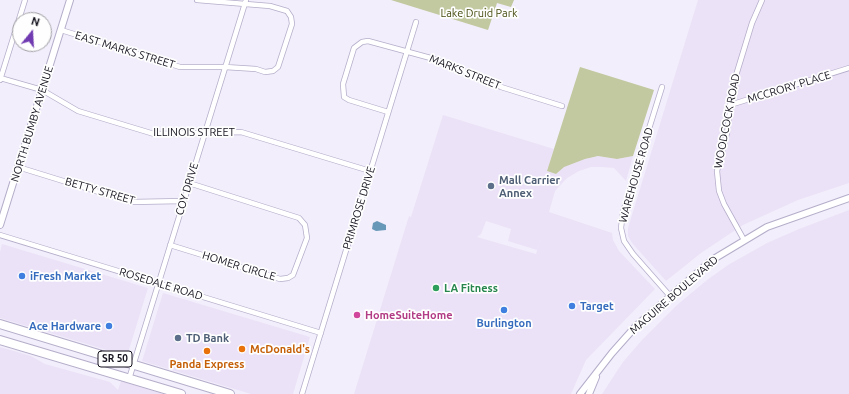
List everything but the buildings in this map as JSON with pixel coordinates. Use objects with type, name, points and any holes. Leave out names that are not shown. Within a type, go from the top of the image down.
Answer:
[{"type":"highway","name":"SR 50","points":[[0,324],[230,394]]},
{"type":"highway","name":"SR 50","points":[[0,340],[181,394]]},
{"type":"street","points":[[0,79],[25,0]]},
{"type":"street","name":"NORTH BUMBY AVENUE","points":[[0,225],[70,0]]},
{"type":"street","points":[[197,0],[245,2]]},
{"type":"street","name":"WOODCOCK ROAD","points":[[744,240],[724,204],[716,177],[726,132],[734,82],[743,50],[762,0]]},
{"type":"street","name":"EAST MARKS STREET","points":[[61,30],[180,67],[225,67],[256,69],[265,72],[273,71],[281,63],[291,30],[291,16],[280,8],[245,2]]},
{"type":"street","name":"COY DRIVE","points":[[129,379],[245,2]]},
{"type":"street","name":"PRIMROSE DRIVE","points":[[302,394],[416,22]]},
{"type":"street","name":"MARKS STREET","points":[[388,112],[349,100],[344,97],[343,84],[354,48],[362,42],[368,41],[438,60],[501,87],[562,106]]},
{"type":"street","name":"MCCRORY PLACE","points":[[730,105],[849,68]]},
{"type":"street","name":"ILLINOIS STREET","points":[[0,79],[42,90],[78,111],[154,134],[241,132],[370,171]]},
{"type":"street","name":"WAREHOUSE ROAD","points":[[662,87],[623,212],[620,228],[624,241],[633,254],[670,296]]},
{"type":"street","name":"BETTY STREET","points":[[18,167],[131,202],[184,201]]},
{"type":"street","name":"HOMER CIRCLE","points":[[170,245],[280,279],[288,278],[293,275],[307,238],[305,225],[299,218],[189,183]]},
{"type":"street","name":"MAGUIRE BOULEVARD","points":[[580,394],[636,326],[712,260],[744,240],[784,220],[849,198]]},
{"type":"street","name":"ROSEDALE ROAD","points":[[0,235],[321,333]]},
{"type":"street","name":"MAGUIRE BOULEVARD","points":[[589,394],[599,370]]},
{"type":"shaded area","points":[[698,0],[849,0],[849,183],[798,200],[743,225],[701,253],[666,281],[632,243],[628,236],[628,228]]},
{"type":"shaded area","points":[[443,115],[554,149],[547,171],[556,174],[563,167],[585,159],[598,156],[617,159],[633,156],[626,181],[614,168],[601,167],[591,167],[579,171],[567,178],[555,191],[549,212],[612,233],[613,240],[619,251],[655,289],[586,360],[571,394],[354,394],[409,216],[411,217]],"holes":[[[486,221],[511,229],[508,241],[537,250],[541,237],[536,254],[477,237],[481,234]]]},
{"type":"shaded area","points":[[849,210],[849,394],[602,394],[623,362],[642,340],[677,305],[707,280],[728,265],[767,243]]},
{"type":"shaded area","points":[[2,244],[148,288],[127,356],[0,318],[0,252]]},
{"type":"shaded area","points":[[163,293],[310,337],[293,394],[251,394],[142,361]]},
{"type":"shaded area","points":[[0,347],[31,356],[45,364],[110,382],[118,390],[121,381],[163,394],[0,394]]},
{"type":"green space","name":"Lake Druid Park","points":[[391,0],[514,0],[511,7],[497,3],[488,30]]},
{"type":"green space","points":[[580,67],[654,90],[633,156],[617,159],[598,156],[585,159],[564,167],[556,174],[547,171]]},
{"type":"water","points":[[377,221],[386,225],[386,230],[376,231],[372,229],[373,223]]},
{"type":"place","name":"Mall Carrier Annex","points":[[491,186]]},
{"type":"place","name":"iFresh Market","points":[[22,276]]},
{"type":"place","name":"LA Fitness","points":[[436,288]]},
{"type":"place","name":"Target","points":[[572,306]]},
{"type":"place","name":"Burlington","points":[[504,310]]},
{"type":"place","name":"HomeSuiteHome","points":[[357,315]]},
{"type":"place","name":"Ace Hardware","points":[[109,326]]},
{"type":"place","name":"TD Bank","points":[[178,338]]},
{"type":"place","name":"McDonald's","points":[[242,349]]},
{"type":"place","name":"Panda Express","points":[[207,351]]}]
